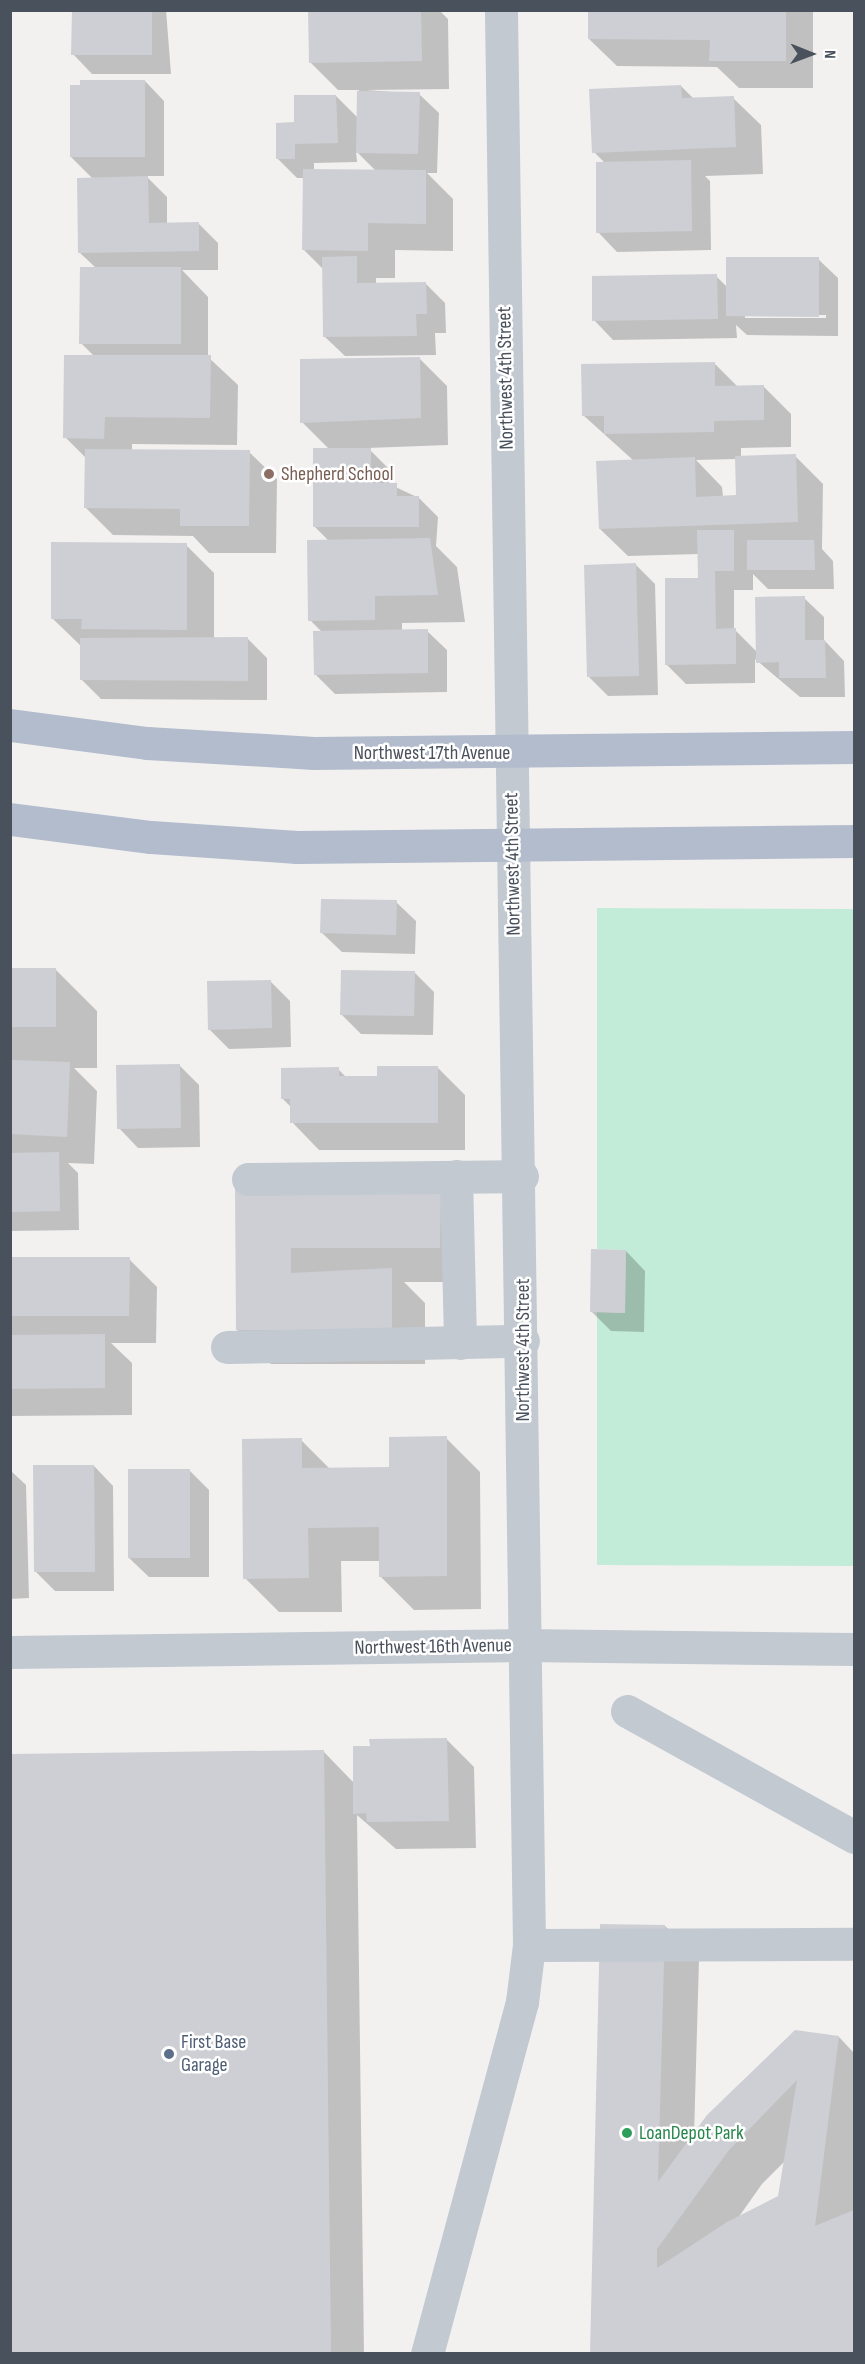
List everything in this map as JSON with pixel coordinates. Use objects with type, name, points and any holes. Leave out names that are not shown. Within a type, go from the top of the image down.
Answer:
[{"type":"main road","name":"Northwest 17th Avenue","points":[[10,725],[236,751],[512,752],[855,747]]},
{"type":"main road","points":[[10,819],[151,837],[297,847],[513,847],[855,842]]},
{"type":"street","name":"Northwest 4th Street","points":[[426,2354],[522,2002],[529,1945],[522,1645],[522,1176],[513,847],[501,10]]},
{"type":"street","points":[[456,1176],[460,1343]]},
{"type":"street","points":[[248,1179],[522,1176]]},
{"type":"street","points":[[227,1347],[523,1341]]},
{"type":"street","name":"Northwest 16th Avenue","points":[[10,1652],[522,1645],[855,1649]]},
{"type":"street","points":[[627,1711],[855,1837]]},
{"type":"street","points":[[529,1945],[855,1944]]},
{"type":"green space","points":[[597,908],[854,909],[854,1566],[597,1565],[597,1312],[625,1313],[626,1250],[597,1249]]},
{"type":"building","points":[[72,10],[152,10],[152,55],[71,55]]},
{"type":"building","points":[[308,10],[421,10],[422,61],[309,63]]},
{"type":"building","points":[[588,10],[786,10],[786,61],[709,61],[710,40],[588,39]]},
{"type":"building","points":[[80,80],[145,80],[145,157],[70,157],[70,85],[80,85]]},
{"type":"building","points":[[681,85],[682,98],[734,96],[736,147],[592,153],[589,89]]},
{"type":"building","points":[[357,91],[420,92],[418,154],[356,153]]},
{"type":"building","points":[[294,95],[336,95],[338,143],[295,144],[295,159],[276,159],[276,123],[294,122]]},
{"type":"building","points":[[691,160],[692,231],[596,233],[596,162]]},
{"type":"building","points":[[303,169],[426,170],[426,224],[368,223],[368,251],[302,250]]},
{"type":"building","points":[[148,176],[149,223],[199,222],[199,251],[78,253],[77,178]]},
{"type":"building","points":[[357,256],[357,283],[426,282],[427,314],[416,314],[417,336],[323,337],[322,257]]},
{"type":"building","points":[[726,257],[819,257],[819,317],[726,316]]},
{"type":"building","points":[[80,267],[181,267],[181,344],[79,344]]},
{"type":"building","points":[[717,274],[718,319],[592,321],[592,276]]},
{"type":"building","points":[[64,355],[211,355],[210,418],[105,417],[104,439],[63,438]]},
{"type":"building","points":[[420,357],[421,418],[300,423],[300,359]]},
{"type":"building","points":[[715,362],[715,386],[764,385],[764,420],[714,421],[714,432],[604,434],[604,416],[582,416],[581,364]]},
{"type":"building","points":[[313,448],[371,448],[371,483],[397,483],[397,496],[419,496],[419,527],[313,527]]},
{"type":"building","points":[[85,449],[250,450],[249,526],[180,526],[180,509],[84,508]]},
{"type":"building","points":[[796,454],[798,522],[599,529],[596,461],[695,457],[696,497],[736,495],[735,456]]},
{"type":"building","points":[[697,530],[734,530],[734,571],[715,571],[716,629],[736,628],[736,664],[665,665],[665,578],[698,578]]},
{"type":"building","points":[[430,538],[438,595],[375,596],[375,620],[308,621],[307,540]]},
{"type":"building","points":[[747,540],[814,540],[815,570],[747,570]]},
{"type":"building","points":[[51,542],[187,543],[187,630],[81,629],[82,619],[51,619]]},
{"type":"building","points":[[636,563],[639,676],[587,677],[584,565]]},
{"type":"building","points":[[805,596],[805,640],[825,640],[826,678],[779,678],[779,662],[756,663],[755,597]]},
{"type":"building","points":[[428,629],[428,673],[314,675],[313,631]]},
{"type":"building","points":[[248,637],[248,681],[80,680],[80,638]]},
{"type":"building","points":[[321,899],[397,900],[396,935],[320,933]]},
{"type":"building","points":[[10,968],[56,968],[56,1027],[10,1027]]},
{"type":"building","points":[[341,970],[415,971],[414,1016],[340,1015]]},
{"type":"building","points":[[271,980],[272,1028],[208,1030],[207,981]]},
{"type":"building","points":[[10,1060],[70,1062],[67,1137],[10,1134]]},
{"type":"building","points":[[180,1064],[181,1128],[117,1129],[116,1065]]},
{"type":"building","points":[[377,1066],[438,1066],[438,1123],[290,1123],[290,1099],[281,1099],[281,1068],[339,1067],[339,1076],[377,1076]]},
{"type":"building","points":[[59,1152],[60,1211],[10,1212],[10,1153]]},
{"type":"building","points":[[235,1188],[441,1188],[440,1248],[291,1248],[291,1273],[392,1268],[392,1331],[236,1330]]},
{"type":"building","points":[[591,1249],[626,1250],[625,1313],[590,1312]]},
{"type":"building","points":[[10,1257],[130,1257],[129,1316],[10,1316]]},
{"type":"building","points":[[105,1334],[105,1388],[10,1389],[10,1335]]},
{"type":"building","points":[[447,1436],[447,1576],[379,1577],[379,1527],[308,1528],[309,1578],[243,1579],[242,1439],[302,1438],[302,1468],[389,1467],[389,1437]]},
{"type":"building","points":[[33,1465],[94,1465],[95,1572],[34,1572]]},
{"type":"building","points":[[128,1469],[190,1469],[190,1558],[128,1558]]},
{"type":"building","points":[[447,1738],[449,1821],[367,1822],[366,1813],[353,1814],[353,1746],[370,1746],[369,1739]]},
{"type":"building","name":"First Base Garage","points":[[324,1750],[331,2354],[10,2354],[10,1754]]},
{"type":"building","name":"LoanDepot Park","points":[[600,1924],[665,1925],[658,2182],[707,2115],[795,2030],[839,2036],[815,2226],[854,2210],[854,2354],[590,2354]],"holes":[[[797,2080],[778,2196],[727,2222],[657,2268],[657,2249],[729,2150]]]},
{"type":"place","name":"Shepherd School","points":[[269,474]]},
{"type":"place","name":"First Base Garage","points":[[169,2054]]},
{"type":"place","name":"LoanDepot Park","points":[[627,2133]]}]
